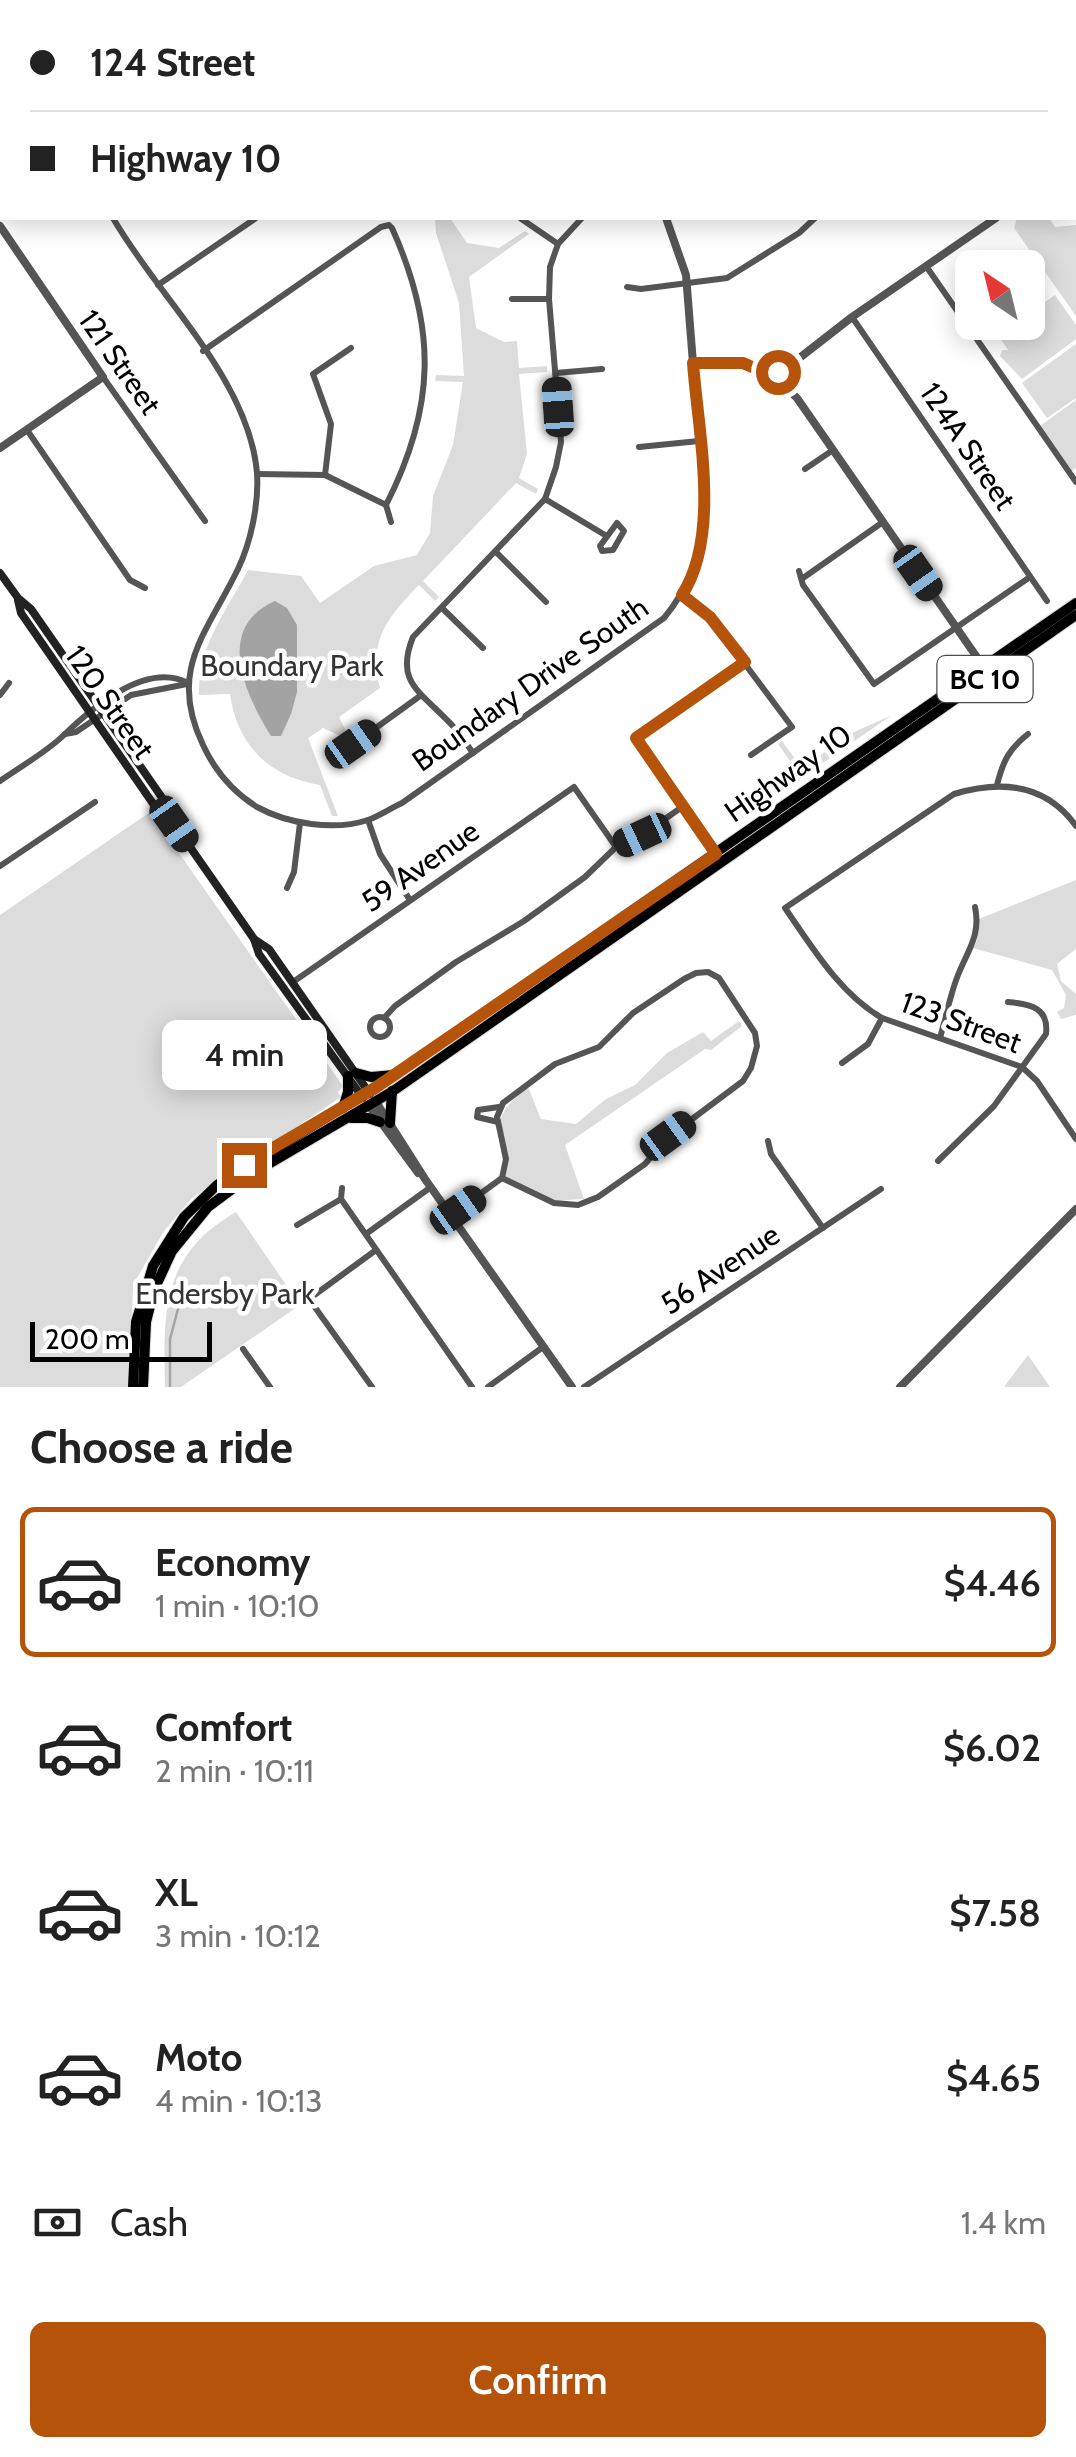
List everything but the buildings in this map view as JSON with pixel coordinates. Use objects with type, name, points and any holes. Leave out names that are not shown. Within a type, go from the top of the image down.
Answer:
[{"type":"highway","name":"Highway 10","points":[[369,1099],[395,1075],[1076,603]]},
{"type":"highway","name":"Highway 10","points":[[143,1387],[146,1322],[154,1290],[172,1251],[217,1199],[346,1113],[393,1090],[1076,615]]},
{"type":"highway","points":[[894,742],[899,733],[978,678],[983,666]]},
{"type":"highway","points":[[393,1090],[385,1122],[346,1113],[352,1074],[395,1075]]},
{"type":"highway","name":"Highway 10","points":[[133,1387],[133,1353],[142,1296],[153,1266],[175,1229],[217,1185],[346,1113]]},
{"type":"main road","name":"120 Street","points":[[0,573],[31,609],[163,818],[174,824],[254,938],[259,954],[352,1074]]},
{"type":"main road","name":"120 Street","points":[[254,938],[269,949],[293,982],[369,1099]]},
{"type":"street","points":[[2,776],[65,734],[76,732],[135,684],[156,678],[178,678],[188,683],[200,635],[239,568],[248,540],[257,474],[244,420],[232,394],[114,220]]},
{"type":"street","points":[[158,286],[253,220]]},
{"type":"street","points":[[523,220],[558,244]]},
{"type":"street","points":[[473,753],[446,718],[420,696],[407,672],[406,655],[413,637],[545,499],[560,442],[550,268],[558,244],[580,220]]},
{"type":"street","points":[[667,220],[684,261],[693,363],[743,363],[775,377],[797,398],[983,666]]},
{"type":"street","points":[[628,286],[641,289],[727,278],[799,234],[813,220]]},
{"type":"street","points":[[775,377],[993,220]]},
{"type":"street","points":[[203,350],[392,221],[418,296],[427,365],[410,453],[386,505],[392,522]]},
{"type":"street","name":"121 Street","points":[[0,226],[206,521]]},
{"type":"street","points":[[926,266],[1075,477]]},
{"type":"street","points":[[512,299],[549,298]]},
{"type":"street","name":"124A Street","points":[[852,318],[1046,601]]},
{"type":"street","points":[[325,475],[330,424],[314,374],[352,348]]},
{"type":"street","name":"Boundary Drive South","points":[[188,683],[199,738],[224,780],[243,798],[270,814],[300,823],[344,824],[368,820],[402,802],[640,638],[664,618],[682,595],[696,567],[704,530],[693,363]]},
{"type":"street","points":[[556,373],[602,369]]},
{"type":"street","points":[[0,448],[104,377]]},
{"type":"street","points":[[27,430],[130,580],[145,588]]},
{"type":"street","points":[[639,447],[699,441]]},
{"type":"street","points":[[804,469],[833,450]]},
{"type":"street","points":[[257,474],[325,475],[386,505]]},
{"type":"street","points":[[545,499],[605,534]]},
{"type":"street","points":[[617,522],[624,531],[608,553],[600,546],[605,534],[617,522]]},
{"type":"street","points":[[883,522],[801,574],[803,585],[869,681],[1030,577]]},
{"type":"street","points":[[496,552],[546,602]]},
{"type":"street","points":[[682,595],[710,617],[792,727],[750,755]]},
{"type":"street","points":[[442,608],[484,648]]},
{"type":"street","points":[[716,854],[636,738],[745,662]]},
{"type":"street","points":[[0,695],[9,683]]},
{"type":"street","points":[[348,748],[420,696]]},
{"type":"street","points":[[1028,734],[1004,760],[997,785],[1033,790],[1066,812],[1076,826]]},
{"type":"street","name":"123 Street","points":[[997,785],[954,794],[785,908],[823,962],[867,1009],[882,1018],[1022,1067],[1037,1080],[1076,1139]]},
{"type":"street","name":"59 Avenue","points":[[293,982],[574,788],[616,847]]},
{"type":"street","points":[[0,866],[95,802]]},
{"type":"street","points":[[384,1018],[394,1006],[456,962],[524,921],[585,877],[616,847],[642,835],[682,807]]},
{"type":"street","points":[[368,820],[380,854],[410,900]]},
{"type":"street","points":[[286,888],[294,872],[300,823]]},
{"type":"street","points":[[940,1038],[957,977],[976,939],[979,924],[975,907]]},
{"type":"street","points":[[498,1122],[482,1120],[477,1116],[478,1110],[500,1106],[555,1064],[599,1048],[633,1014],[696,973],[708,972],[718,978],[749,1022],[757,1046],[752,1068],[743,1082],[668,1136],[645,1164],[598,1196],[578,1204],[554,1203],[502,1178]]},
{"type":"street","points":[[938,1160],[994,1106],[1046,1034],[1048,1021],[1041,1010],[1008,1002]]},
{"type":"street","points":[[842,1064],[868,1044],[882,1018]]},
{"type":"street","name":"120 Street","points":[[369,1099],[572,1387]]},
{"type":"street","points":[[450,1215],[502,1178],[506,1159],[498,1122],[500,1106]]},
{"type":"street","points":[[768,1142],[771,1154],[823,1228]]},
{"type":"street","points":[[366,1234],[428,1183]]},
{"type":"street","points":[[342,1188],[340,1199],[472,1387]]},
{"type":"street","name":"56 Avenue","points":[[584,1387],[881,1189]]},
{"type":"street","points":[[296,1225],[340,1199]]},
{"type":"street","points":[[900,1387],[1076,1210]]},
{"type":"street","points":[[372,1387],[309,1299],[376,1250]]},
{"type":"street","points":[[488,1387],[543,1347]]},
{"type":"street","points":[[243,1349],[270,1387]]},
{"type":"green space","name":"Boundary Park","points":[[435,220],[451,220],[467,243],[499,248],[525,231],[529,234],[469,277],[476,328],[504,342],[517,341],[519,368],[547,366],[547,372],[519,374],[527,454],[519,478],[538,489],[536,494],[516,483],[423,581],[439,597],[435,601],[419,585],[398,608],[378,644],[380,688],[339,717],[347,733],[340,736],[323,728],[308,738],[338,816],[332,816],[320,785],[285,775],[258,756],[240,729],[230,694],[199,695],[203,660],[248,570],[301,576],[320,603],[374,566],[417,555],[430,533],[433,496],[453,445],[463,382],[435,381],[436,375],[464,376],[459,303]]},
{"type":"green space","points":[[1016,220],[1050,220],[1055,227],[1076,225],[1076,316],[1045,272],[1045,250],[1030,250],[1014,228]]},
{"type":"green space","points":[[1055,295],[1076,325],[1076,339],[1022,379],[1000,356],[1002,350],[1008,350],[1001,340],[1045,340],[1045,302]]},
{"type":"green space","points":[[1076,344],[1076,398],[1047,418],[1022,383]]},
{"type":"green space","points":[[1076,400],[1076,468],[1072,471],[1040,426]]},
{"type":"green space","points":[[892,715],[743,818],[739,812],[797,771],[778,744],[782,741],[802,768],[852,733]]},
{"type":"green space","points":[[150,812],[343,1086],[338,1092],[341,1097],[192,1198],[164,1231],[133,1285],[130,1387],[0,1387],[0,915]]},
{"type":"green space","points":[[1076,880],[1076,949],[1057,964],[1061,981],[1076,994],[1076,1015],[1061,1019],[1057,1012],[1064,1008],[1066,995],[1052,970],[973,948],[979,919]]},
{"type":"green space","points":[[739,1021],[742,1026],[711,1050],[705,1049],[565,1145],[584,1199],[553,1201],[505,1177],[499,1136],[501,1117],[528,1087],[541,1119],[576,1124],[606,1099],[635,1085],[667,1053],[703,1032],[711,1041]]},
{"type":"green space","name":"Endersby Park","points":[[236,1212],[300,1305],[181,1387],[165,1387],[167,1309],[180,1266],[193,1247]]},
{"type":"green space","points":[[1028,1355],[1050,1387],[1004,1387]]},
{"type":"shaded area","points":[[275,601],[287,608],[297,625],[297,692],[281,736],[271,736],[261,719],[240,663],[245,628],[256,613]]},
{"type":"waterway","points":[[170,1387],[170,1339],[186,1279]]},
{"type":"route","points":[[244,1165],[375,1088],[716,854],[636,738],[745,662],[710,617],[682,595],[696,567],[704,530],[693,363],[743,363],[775,377],[778,372]]}]
